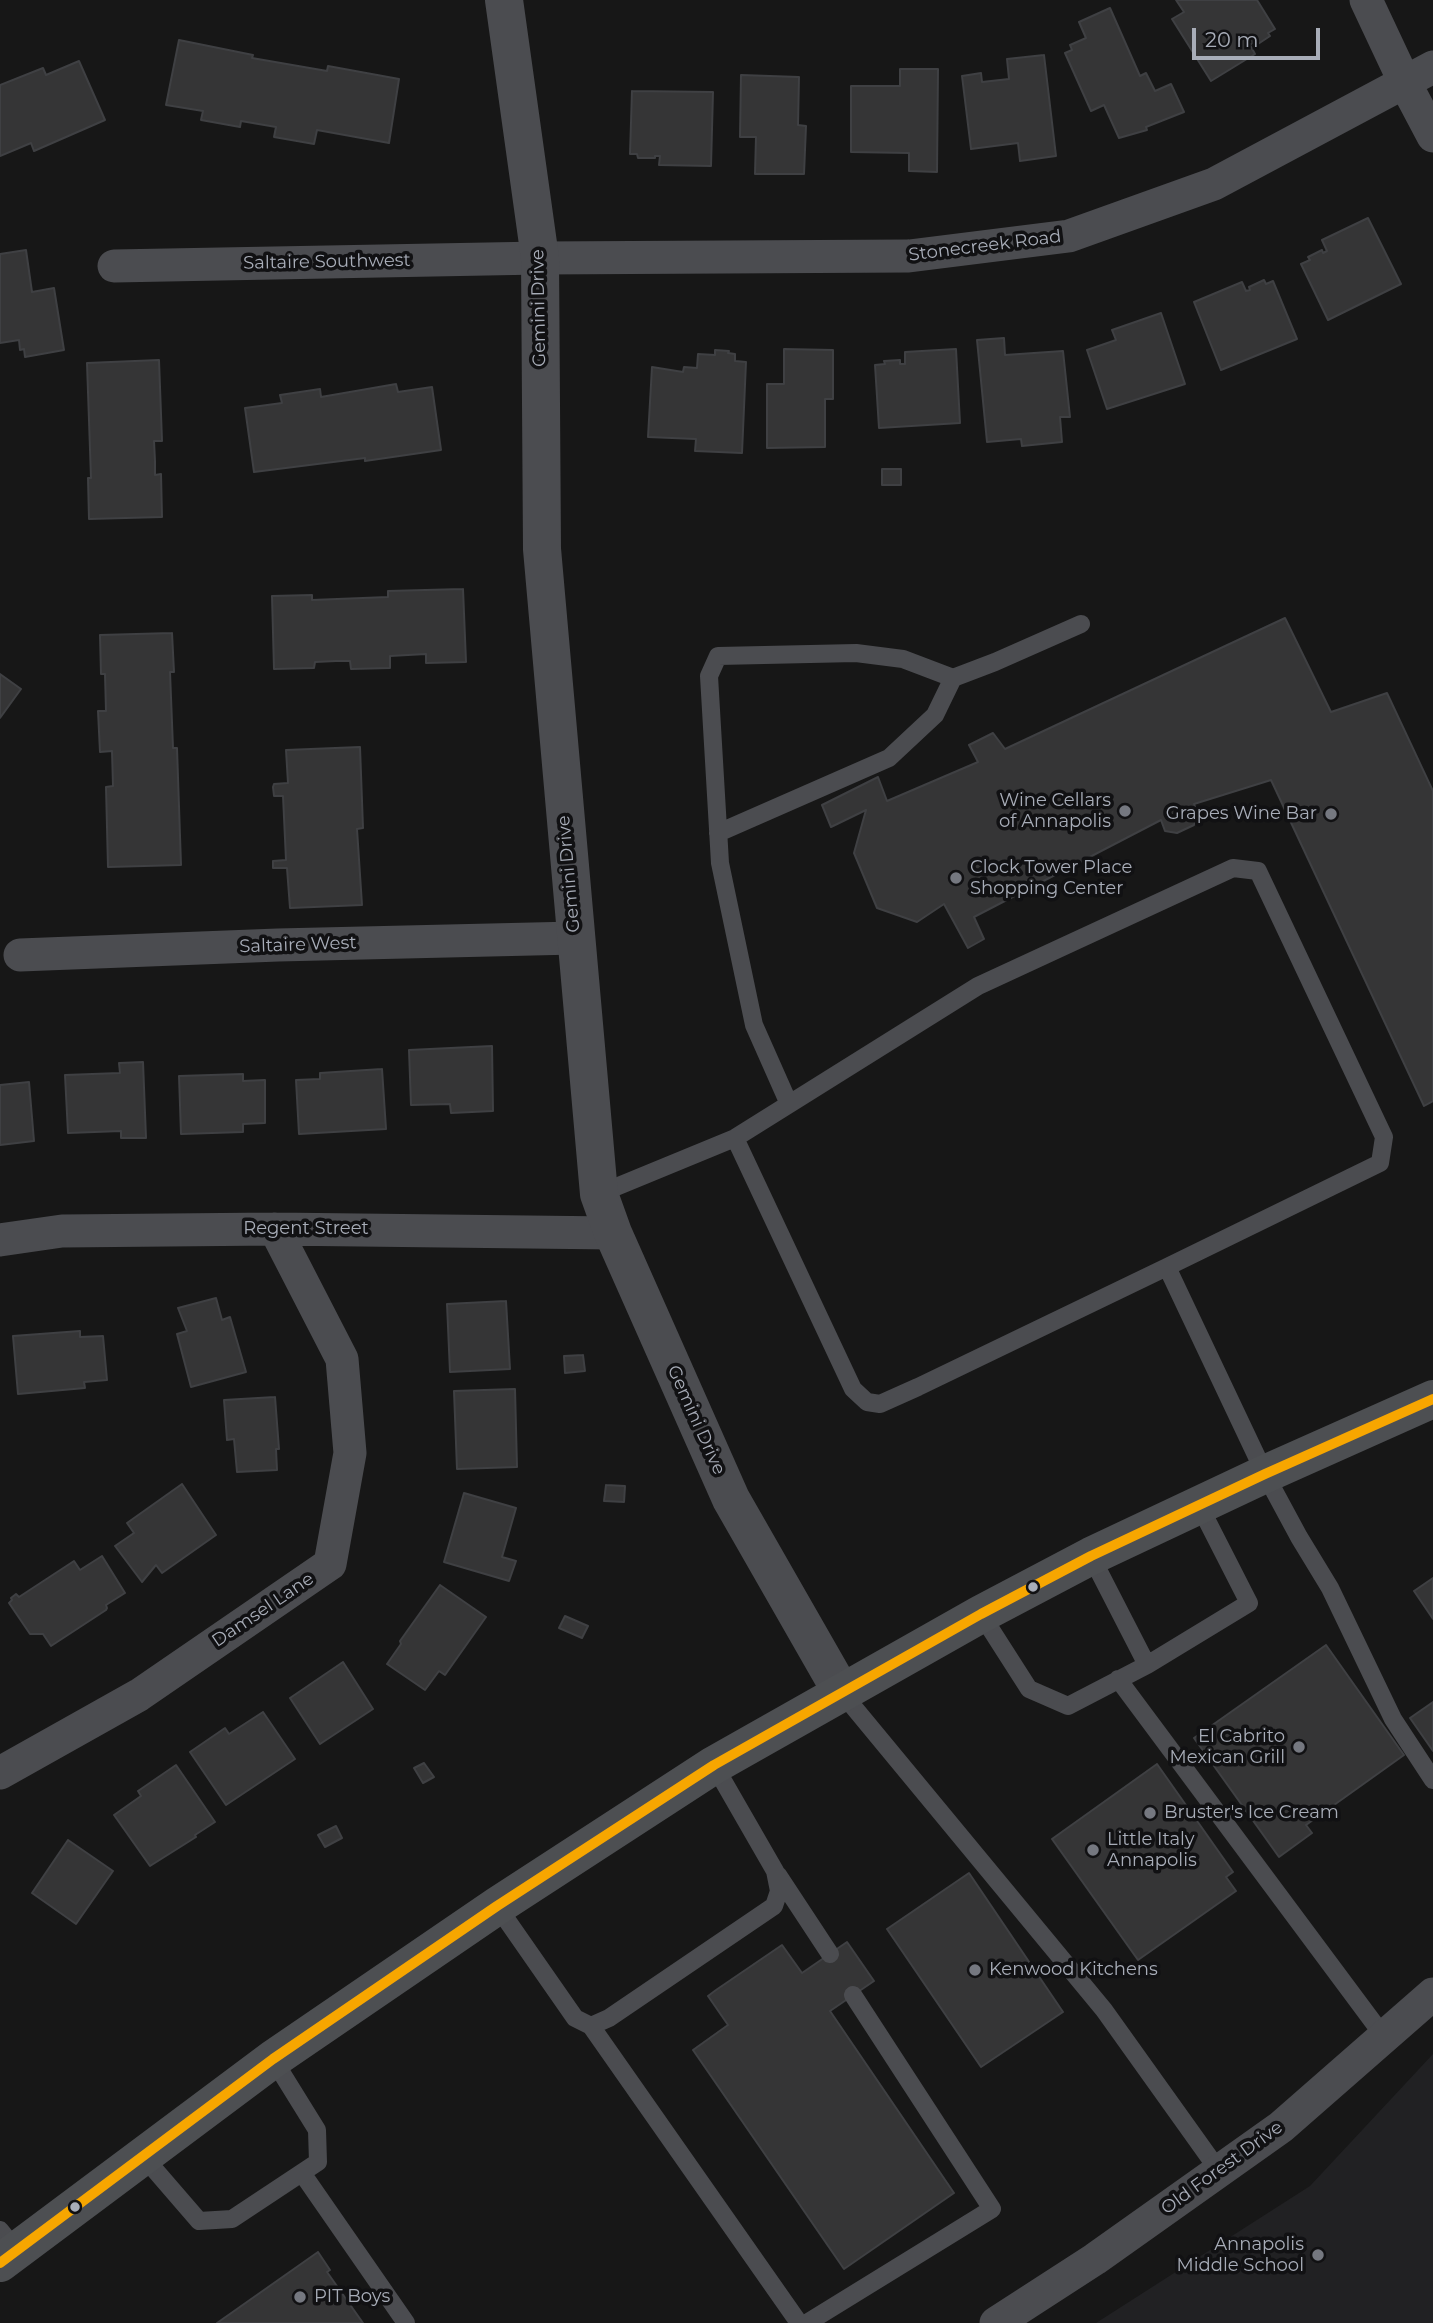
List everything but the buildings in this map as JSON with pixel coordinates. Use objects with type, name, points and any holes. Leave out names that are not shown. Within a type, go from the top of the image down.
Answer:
[{"type":"main road","points":[[5,2248],[142,2155],[273,2059],[497,1906],[714,1765],[981,1614],[1091,1556],[1433,1399]]},
{"type":"street","name":"Gemini Drive","points":[[504,0],[540,258],[542,549],[599,1194],[613,1233],[731,1499],[842,1693]]},
{"type":"street","points":[[1366,0],[1433,136]]},
{"type":"street","name":"Stonecreek Road","points":[[540,258],[909,256],[1069,236],[1214,184],[1433,67]]},
{"type":"street","name":"Saltaire Southwest","points":[[114,265],[540,258]]},
{"type":"street","name":"Saltaire West","points":[[20,955],[278,944],[575,938]]},
{"type":"street","name":"Regent Street","points":[[0,1240],[62,1230],[275,1229],[613,1233]]},
{"type":"street","name":"Damsel Lane","points":[[0,1773],[139,1695],[330,1564],[350,1453],[342,1359],[275,1229]]},
{"type":"street","name":"Old Forest Drive","points":[[996,2323],[1096,2259],[1281,2127],[1433,1994]]},
{"type":"lane","points":[[789,1104],[754,1025],[720,863],[709,676],[718,656],[856,653],[903,659],[953,678],[1080,624]]},
{"type":"lane","points":[[718,833],[889,758],[935,715],[953,678]]},
{"type":"lane","points":[[599,1194],[735,1138],[978,986],[1233,868],[1258,871],[1384,1137],[1380,1163],[880,1404],[867,1402],[853,1389],[735,1138]]},
{"type":"lane","points":[[1167,1267],[1265,1474],[1330,1588],[1393,1718],[1433,1780]]},
{"type":"lane","points":[[981,1614],[1029,1689],[1068,1706],[1147,1665],[1249,1603],[1199,1505]]},
{"type":"lane","points":[[1091,1556],[1147,1665]]},
{"type":"lane","points":[[1118,1679],[1385,2038]]},
{"type":"lane","points":[[842,1693],[1104,2010],[1219,2171]]},
{"type":"lane","points":[[714,1765],[775,1871],[830,1954]]},
{"type":"lane","points":[[591,2026],[609,2018],[774,1906],[779,1891],[775,1871]]},
{"type":"lane","points":[[497,1906],[575,2018],[591,2026],[799,2323]]},
{"type":"lane","points":[[807,2323],[992,2209],[853,1995]]},
{"type":"lane","points":[[142,2155],[199,2221],[232,2218],[318,2162],[317,2130],[273,2059]]},
{"type":"lane","points":[[302,2173],[406,2323]]},
{"type":"shaded area","name":"Annapolis Middle School","points":[[1433,2054],[1433,2323],[1096,2323],[1310,2186]]},
{"type":"transit line","points":[[0,2263],[273,2059],[497,1906],[714,1765],[981,1614],[1091,1556],[1433,1399]]},
{"type":"place","name":"Wine Cellars of Annapolis","points":[[1125,811]]},
{"type":"place","name":"Grapes Wine Bar","points":[[1331,814]]},
{"type":"place","name":"Clock Tower Place Shopping Center","points":[[956,878]]},
{"type":"place","name":"El Cabrito Mexican Grill","points":[[1299,1747]]},
{"type":"place","name":"Bruster's Ice Cream","points":[[1150,1813]]},
{"type":"place","name":"Little Italy Annapolis","points":[[1093,1850]]},
{"type":"place","name":"Kenwood Kitchens","points":[[975,1970]]},
{"type":"place","name":"Annapolis Middle School","points":[[1318,2255]]},
{"type":"place","name":"PIT Boys","points":[[300,2297]]}]
